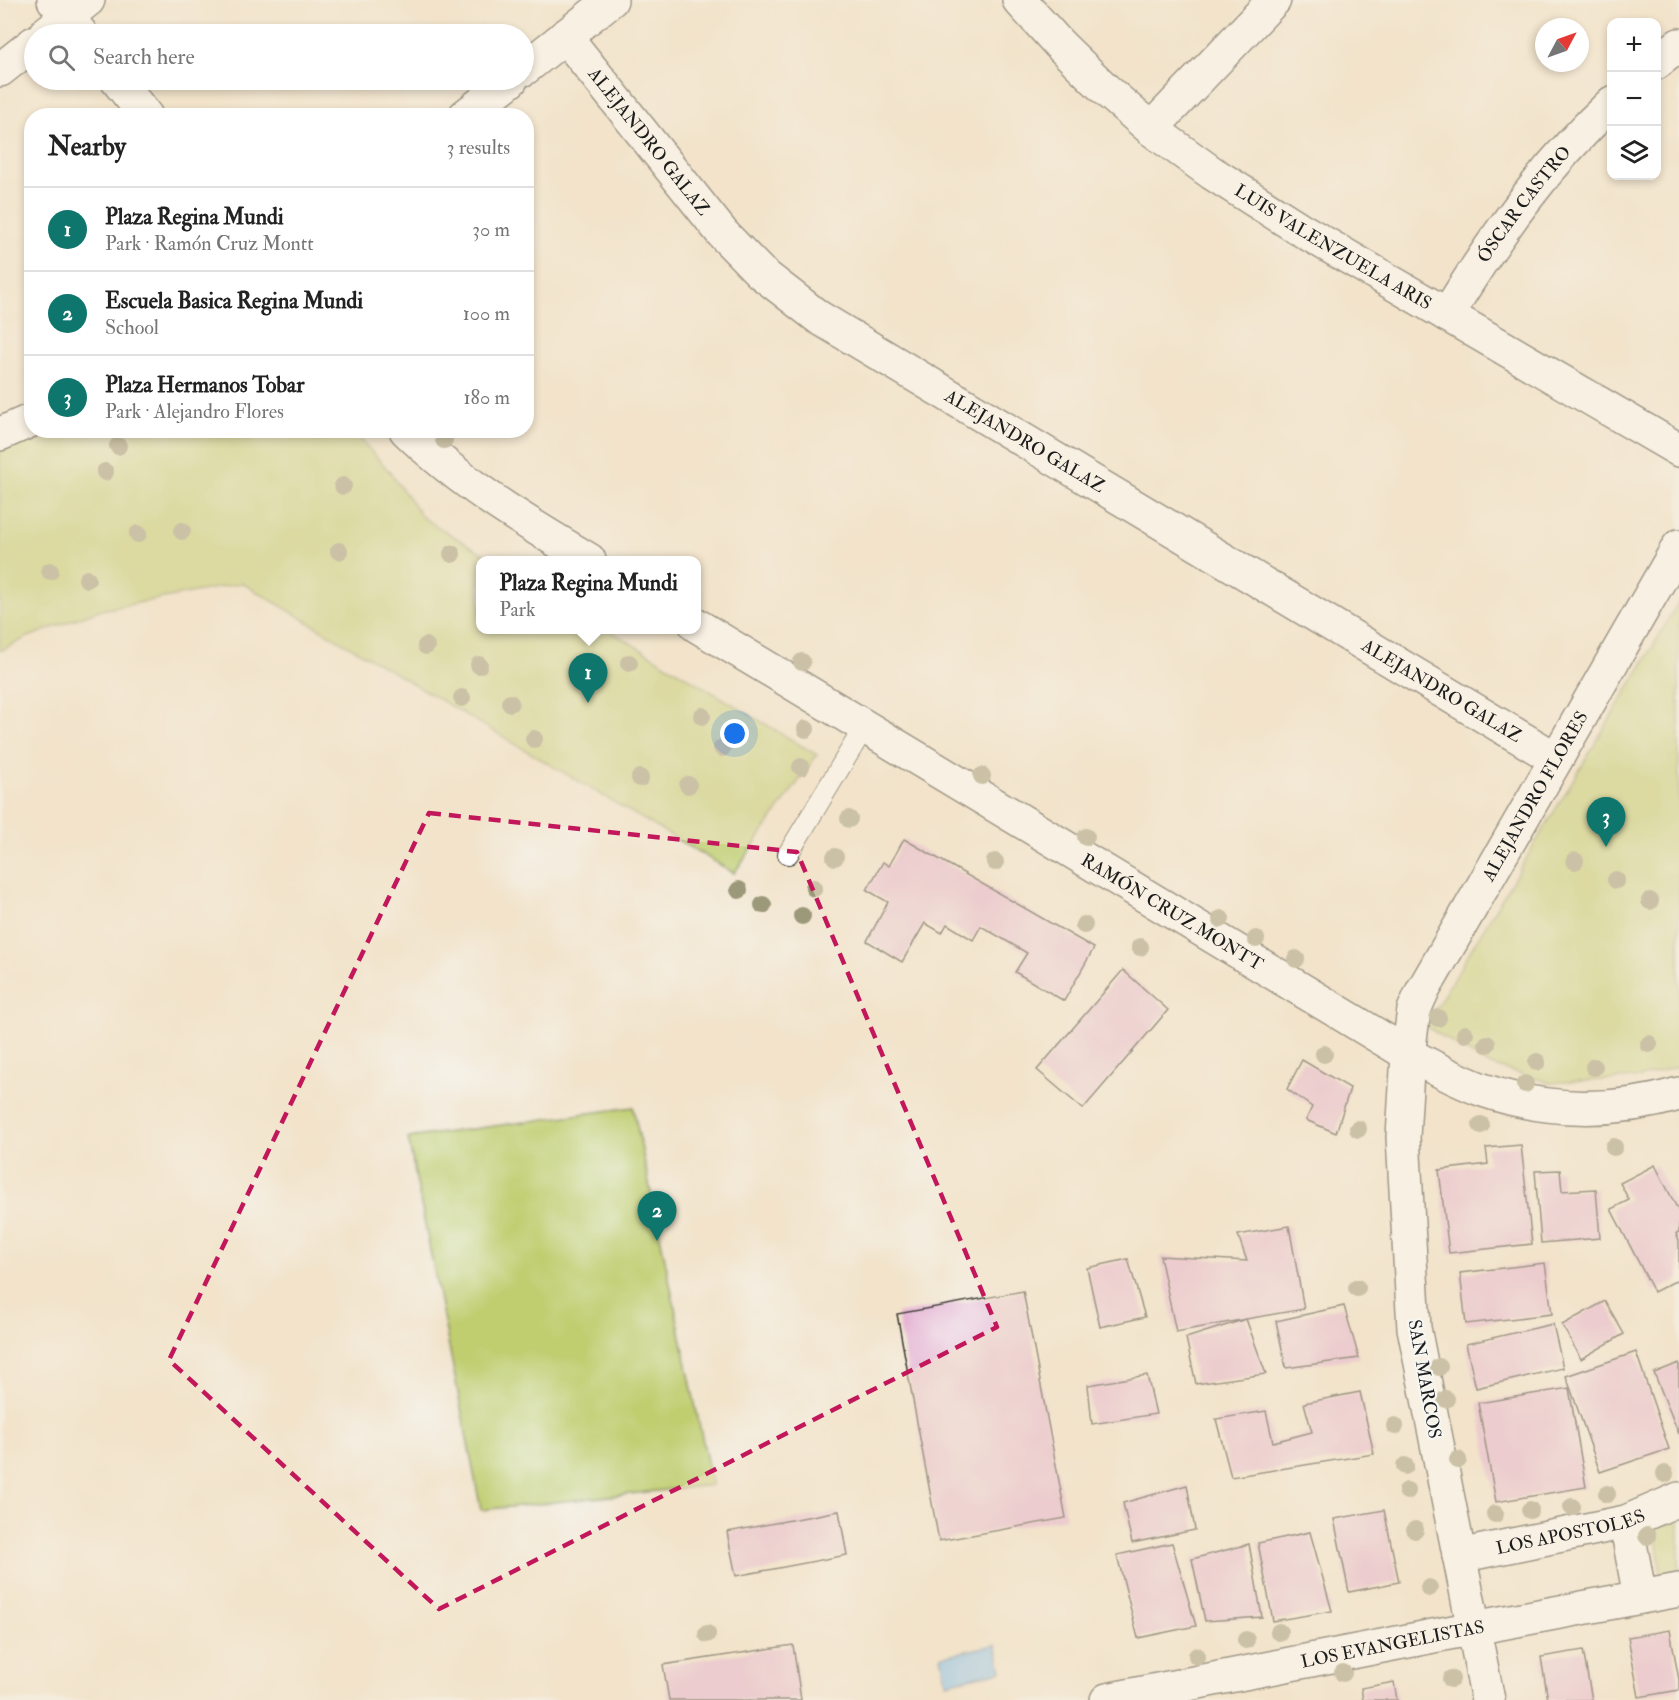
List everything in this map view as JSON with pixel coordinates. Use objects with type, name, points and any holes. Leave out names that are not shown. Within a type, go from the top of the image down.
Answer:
[{"type":"street","points":[[534,61],[611,0]]},
{"type":"street","name":"LUIS VALENZUELA ARIS","points":[[1019,0],[1059,44],[1106,90],[1151,129],[1212,173],[1300,229],[1679,450]]},
{"type":"street","points":[[1151,129],[1274,0]]},
{"type":"street","name":"ALEJANDRO GALAZ","points":[[566,36],[723,234],[760,272],[818,317],[1556,759]]},
{"type":"street","points":[[1661,59],[1679,45]]},
{"type":"street","points":[[0,70],[24,51]]},
{"type":"street","points":[[125,90],[140,108]]},
{"type":"street","points":[[475,108],[498,90]]},
{"type":"street","name":"ÓSCAR CASTRO","points":[[1447,315],[1476,267],[1531,189],[1607,107]]},
{"type":"street","points":[[0,434],[24,424]]},
{"type":"street","points":[[415,438],[450,469],[492,500],[581,556]]},
{"type":"street","name":"ALEJANDRO FLORES","points":[[1408,1054],[1414,1010],[1422,992],[1679,546]]},
{"type":"street","name":"RAMÓN CRUZ MONTT","points":[[701,628],[1408,1054],[1454,1078],[1512,1099],[1567,1107],[1628,1106],[1679,1094]]},
{"type":"street","name":"SAN MARCOS","points":[[1408,1054],[1404,1137],[1414,1328],[1488,1700]]},
{"type":"street","name":"LOS APOSTOLES","points":[[1459,1557],[1626,1522],[1679,1499]]},
{"type":"street","points":[[1626,1522],[1640,1597]]},
{"type":"street","name":"LOS EVANGELISTAS","points":[[1107,1700],[1679,1590]]},
{"type":"lane","points":[[788,854],[865,726]]},
{"type":"highlighted area","points":[[429,813],[797,852],[997,1327],[439,1609],[169,1360]]},
{"type":"green space","points":[[24,435],[24,438],[359,438],[389,471],[423,518],[487,556],[476,556],[476,634],[616,634],[817,755],[734,873],[242,583],[96,611],[26,638],[0,651],[0,447]]},
{"type":"green space","points":[[1679,601],[1679,1066],[1638,1078],[1550,1083],[1487,1064],[1425,1026]]},
{"type":"green space","points":[[633,1107],[712,1485],[481,1510],[408,1138]]},
{"type":"green space","points":[[1679,1517],[1679,1571],[1661,1574],[1655,1529]]},
{"type":"water","points":[[996,1645],[1002,1671],[946,1683],[941,1656]]},
{"type":"building","points":[[904,839],[1094,948],[1064,1001],[1015,972],[1027,953],[981,926],[973,940],[947,924],[942,933],[925,923],[902,962],[867,941],[888,902],[867,890],[883,862],[889,866]]},
{"type":"building","points":[[1123,970],[1168,1010],[1083,1109],[1037,1070]]},
{"type":"building","points":[[1302,1060],[1350,1088],[1336,1133],[1306,1120],[1312,1107],[1287,1089]]},
{"type":"building","points":[[1521,1145],[1532,1244],[1449,1253],[1439,1170],[1488,1164],[1486,1148]]},
{"type":"building","points":[[1655,1165],[1679,1212],[1679,1233],[1676,1234],[1679,1241],[1679,1279],[1654,1292],[1611,1209],[1629,1200],[1620,1183]]},
{"type":"building","points":[[1560,1170],[1562,1191],[1596,1189],[1600,1238],[1541,1243],[1535,1171]]},
{"type":"building","points":[[1289,1226],[1304,1309],[1176,1332],[1160,1256],[1247,1261],[1238,1235]]},
{"type":"building","points":[[1128,1259],[1145,1317],[1100,1327],[1087,1268]]},
{"type":"building","points":[[1545,1263],[1552,1314],[1466,1324],[1460,1273]]},
{"type":"building","points":[[1023,1291],[1066,1518],[939,1541],[897,1314]]},
{"type":"building","points":[[1605,1301],[1624,1334],[1581,1359],[1562,1325]]},
{"type":"building","points":[[1344,1306],[1359,1358],[1286,1368],[1276,1321]]},
{"type":"building","points":[[1246,1319],[1266,1374],[1196,1384],[1186,1338]]},
{"type":"building","points":[[1553,1324],[1563,1368],[1476,1388],[1466,1344]]},
{"type":"building","points":[[1636,1352],[1669,1449],[1600,1472],[1566,1376]]},
{"type":"building","points":[[1679,1363],[1679,1434],[1654,1373]]},
{"type":"building","points":[[1147,1375],[1156,1414],[1092,1424],[1088,1385]]},
{"type":"building","points":[[1569,1388],[1586,1487],[1496,1502],[1478,1403]]},
{"type":"building","points":[[1360,1392],[1374,1454],[1231,1477],[1216,1419],[1266,1411],[1273,1442],[1312,1432],[1304,1403]]},
{"type":"building","points":[[1187,1485],[1195,1530],[1132,1543],[1123,1503]]},
{"type":"building","points":[[1384,1510],[1399,1582],[1349,1592],[1334,1519]]},
{"type":"building","points":[[839,1511],[847,1555],[736,1576],[727,1532]]},
{"type":"building","points":[[1310,1532],[1332,1611],[1273,1621],[1258,1543]]},
{"type":"building","points":[[1172,1543],[1196,1626],[1138,1638],[1117,1555]]},
{"type":"building","points":[[1249,1544],[1262,1617],[1205,1621],[1192,1559]]},
{"type":"building","points":[[1670,1630],[1679,1690],[1639,1697],[1628,1637]]},
{"type":"building","points":[[793,1645],[801,1700],[669,1700],[663,1665]]},
{"type":"building","points":[[1583,1650],[1592,1700],[1548,1700],[1541,1657]]},
{"type":"building","points":[[1394,1682],[1397,1700],[1363,1700],[1361,1688]]},
{"type":"place","name":"Plaza Regina Mundi","points":[[588,703]]},
{"type":"place","name":"Plaza Hermanos Tobar","points":[[1606,847]]},
{"type":"place","name":"Escuela Basica Regina Mundi","points":[[657,1241]]}]
